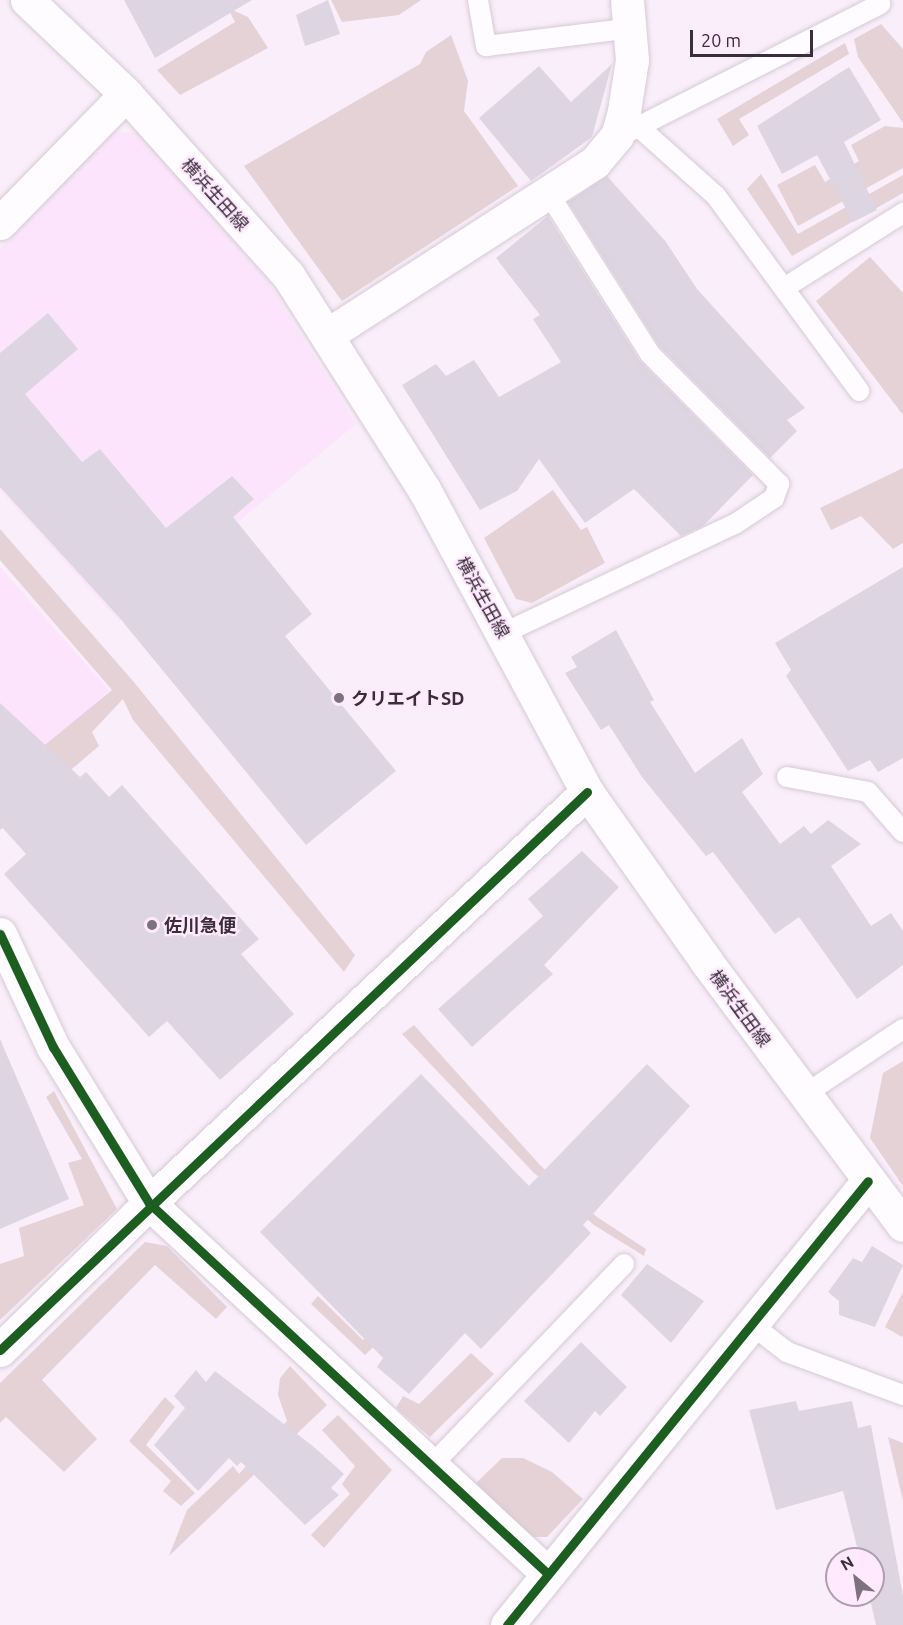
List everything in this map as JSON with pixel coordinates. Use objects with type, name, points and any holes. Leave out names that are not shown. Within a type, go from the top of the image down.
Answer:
[{"type":"street","name":"横浜生田線","points":[[27,0],[126,94],[288,275],[425,491],[504,633],[587,792],[804,1095],[903,1225]]},
{"type":"street","points":[[327,335],[506,218],[549,196],[595,162],[629,132],[630,14]]},
{"type":"street","points":[[0,223],[126,94]]},
{"type":"street","points":[[0,1350],[149,1203],[587,792]]},
{"type":"street","points":[[0,934],[53,1047],[149,1203],[546,1573]]},
{"type":"street","points":[[507,1625],[546,1573],[868,1181]]},
{"type":"lane","points":[[478,0],[486,45],[630,14]]},
{"type":"lane","points":[[859,391],[716,196],[629,132],[880,4]]},
{"type":"lane","points":[[504,633],[735,524],[774,498],[779,484],[650,354],[549,196]]},
{"type":"lane","points":[[784,288],[903,213]]},
{"type":"lane","points":[[787,777],[868,792],[903,832]]},
{"type":"lane","points":[[804,1095],[903,1029]]},
{"type":"lane","points":[[432,1465],[624,1264]]},
{"type":"lane","points":[[751,1324],[787,1352],[903,1395]]},
{"type":"shaded area","points":[[331,0],[421,0],[399,15],[342,22]]},
{"type":"shaded area","points":[[228,8],[248,17],[268,48],[180,95],[157,70],[235,22]]},
{"type":"shaded area","points":[[881,24],[903,49],[903,123],[858,57],[854,39]]},
{"type":"shaded area","points":[[451,35],[468,81],[464,111],[518,186],[342,301],[244,166],[420,64],[426,52]]},
{"type":"shaded area","points":[[845,43],[849,54],[739,119],[749,135],[733,146],[717,119]]},
{"type":"shaded area","points":[[885,126],[903,128],[903,168],[798,226],[777,185],[815,165],[825,182],[859,161],[851,145]]},
{"type":"shaded area","points":[[142,132],[267,280],[356,424],[119,621],[0,490],[0,249],[108,133]]},
{"type":"shaded area","points":[[761,174],[798,234],[903,175],[903,193],[792,256],[747,189]]},
{"type":"shaded area","points":[[870,257],[903,293],[903,415],[816,301]]},
{"type":"shaded area","points":[[903,468],[903,543],[893,549],[861,516],[831,530],[820,508]]},
{"type":"shaded area","points":[[553,490],[581,530],[587,527],[605,563],[532,603],[516,599],[484,538]]},
{"type":"shaded area","points":[[0,529],[133,681],[355,955],[344,972],[133,720],[123,699],[92,732],[99,746],[0,830],[0,803],[18,767],[112,690],[0,560]]},
{"type":"shaded area","points":[[0,567],[109,690],[0,801]]},
{"type":"shaded area","points":[[414,1025],[540,1165],[597,1217],[646,1249],[644,1256],[594,1225],[533,1172],[402,1034]]},
{"type":"shaded area","points":[[903,1061],[903,1186],[870,1138],[883,1073]]},
{"type":"shaded area","points":[[54,1091],[117,1209],[0,1320],[0,1264],[24,1256],[19,1228],[84,1205],[68,1163],[82,1159],[46,1097]]},
{"type":"shaded area","points":[[527,1187],[534,1195],[365,1355],[311,1304],[318,1296],[363,1340]]},
{"type":"shaded area","points":[[145,1242],[167,1246],[227,1307],[216,1319],[155,1265],[42,1380],[97,1439],[64,1472],[6,1417],[0,1423],[0,1383]]},
{"type":"shaded area","points":[[903,1292],[903,1335],[902,1337],[885,1327]]},
{"type":"shaded area","points":[[471,1353],[494,1374],[430,1437],[396,1408],[403,1396],[419,1404]]},
{"type":"shaded area","points":[[290,1366],[327,1405],[169,1556],[187,1510],[233,1466],[239,1474],[287,1421],[278,1395],[280,1378]]},
{"type":"shaded area","points":[[165,1397],[175,1407],[146,1445],[195,1493],[181,1506],[163,1491],[171,1481],[129,1441]]},
{"type":"shaded area","points":[[338,1415],[392,1470],[324,1548],[311,1535],[350,1494],[342,1484],[355,1466],[322,1430]]},
{"type":"shaded area","points":[[888,1437],[903,1443],[903,1501]]},
{"type":"shaded area","points":[[502,1458],[523,1458],[552,1472],[583,1499],[547,1537],[530,1537],[476,1483]]},
{"type":"building","points":[[124,0],[252,0],[155,58]]},
{"type":"building","points":[[328,0],[340,34],[305,46],[296,15]]},
{"type":"building","points":[[612,64],[592,137],[531,181],[479,118],[539,66],[571,102]]},
{"type":"building","points":[[849,67],[881,120],[844,142],[877,210],[853,222],[817,155],[782,174],[757,126]]},
{"type":"building","points":[[607,176],[666,242],[697,289],[805,408],[787,420],[797,431],[770,458],[659,346],[568,202]]},
{"type":"building","points":[[548,216],[640,361],[753,475],[703,526],[681,536],[634,489],[585,523],[539,459],[517,491],[480,510],[402,385],[436,364],[446,376],[474,360],[499,397],[561,362],[533,319],[540,315],[496,258]]},
{"type":"building","points":[[48,313],[78,349],[25,394],[82,462],[100,449],[166,528],[232,476],[254,499],[233,517],[312,614],[285,636],[396,771],[306,845],[118,616],[0,487],[0,353]]},
{"type":"building","points":[[903,567],[903,758],[878,772],[870,760],[848,771],[786,676],[791,670],[775,643]]},
{"type":"building","points":[[616,630],[654,700],[650,702],[695,773],[742,738],[763,774],[742,792],[780,844],[804,826],[811,834],[828,820],[861,844],[831,866],[871,926],[891,913],[903,931],[903,965],[857,999],[799,917],[775,934],[713,852],[706,856],[642,777],[609,725],[601,730],[565,673],[577,667],[571,657]]},
{"type":"building","points":[[0,703],[80,777],[86,772],[109,797],[122,785],[259,939],[241,954],[294,1014],[220,1080],[167,1021],[149,1037],[4,874],[26,854],[0,825]]},
{"type":"building","points":[[582,851],[619,887],[544,965],[553,974],[472,1047],[438,1009],[543,916],[528,899]]},
{"type":"building","points":[[0,1039],[69,1199],[0,1229]]},
{"type":"building","points":[[647,1064],[690,1106],[583,1225],[591,1233],[481,1349],[465,1333],[409,1394],[377,1367],[383,1358],[260,1232],[421,1074],[529,1186]]},
{"type":"building","points":[[872,1246],[903,1265],[875,1327],[839,1315],[839,1301],[828,1292],[853,1258],[862,1262]]},
{"type":"building","points":[[647,1264],[704,1301],[671,1343],[621,1295]]},
{"type":"building","points":[[581,1342],[627,1387],[600,1416],[595,1411],[569,1443],[524,1401]]},
{"type":"building","points":[[196,1370],[206,1382],[215,1371],[314,1447],[344,1474],[331,1488],[339,1495],[305,1525],[241,1462],[237,1466],[229,1458],[198,1491],[154,1445],[185,1408],[174,1396]]},
{"type":"building","points":[[796,1401],[799,1411],[852,1401],[858,1428],[871,1425],[903,1595],[903,1625],[876,1625],[872,1607],[885,1607],[885,1547],[857,1547],[843,1491],[776,1510],[749,1410]]},
{"type":"cycle path","points":[[0,1350],[587,792]]},
{"type":"cycle path","points":[[0,934],[53,1047],[149,1203],[547,1573]]},
{"type":"cycle path","points":[[507,1625],[868,1181]]},
{"type":"place","name":"クリエイトSD","points":[[339,698]]},
{"type":"place","name":"佐川急便","points":[[152,925]]}]
